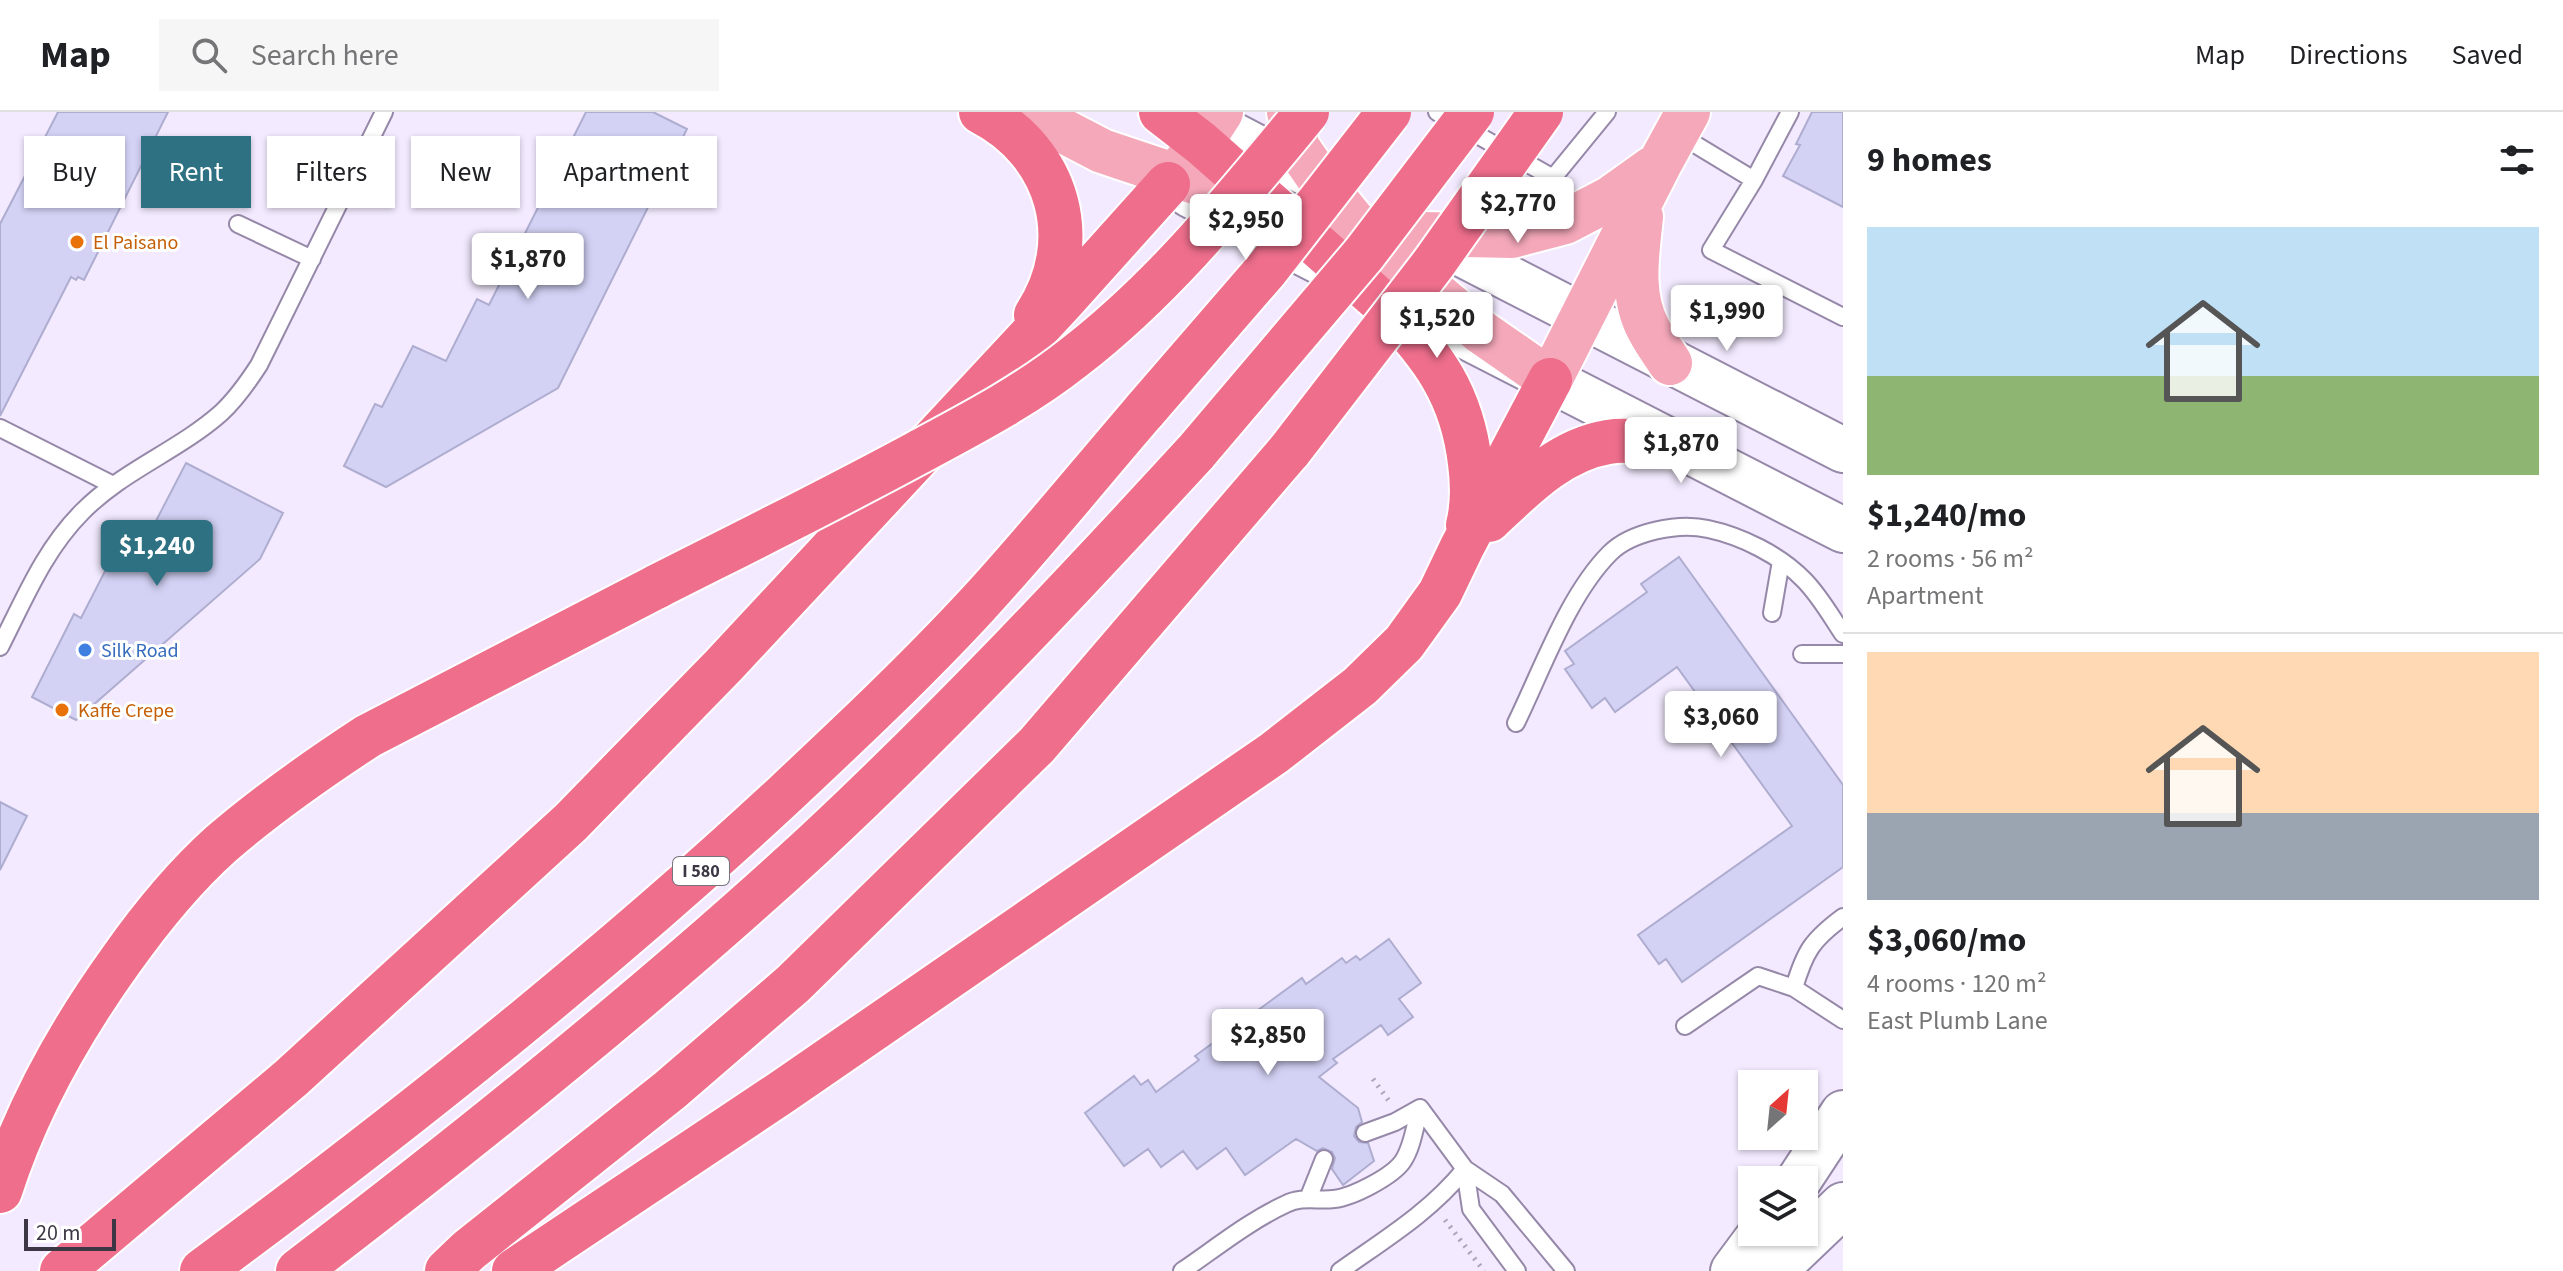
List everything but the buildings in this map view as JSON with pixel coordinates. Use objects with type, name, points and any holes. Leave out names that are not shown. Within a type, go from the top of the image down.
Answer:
[{"type":"highway","points":[[981,112],[999,121],[1036,157],[1049,179],[1058,208],[1062,238],[1058,268],[1043,304],[1007,361]]},
{"type":"highway","points":[[1161,112],[1386,306],[1413,335],[1436,367],[1459,407],[1467,438],[1472,508],[1462,547]]},
{"type":"highway","points":[[0,1191],[57,1059],[84,1011],[144,928],[220,845],[329,761],[368,736],[1011,402],[1073,358],[1118,320],[1214,223],[1307,112]]},
{"type":"highway","name":"I 580","points":[[202,1271],[443,1089],[581,976],[739,837],[897,687],[977,605],[1267,269],[1389,112]]},
{"type":"highway","name":"I 580","points":[[298,1271],[564,1063],[651,989],[812,845],[976,687],[1196,452],[1364,254],[1472,112]]},
{"type":"highway","points":[[447,1271],[469,1250],[670,1090],[793,984],[1037,745],[1290,450],[1434,263],[1541,112]]},
{"type":"highway","points":[[62,1271],[291,1078],[571,822],[724,665],[1007,361],[1194,142]]},
{"type":"highway","points":[[514,1271],[782,1092],[1274,753],[1360,686],[1404,643],[1440,593],[1550,380]]},
{"type":"highway","points":[[1462,547],[1522,489],[1556,463],[1584,449],[1610,442],[1683,448]]},
{"type":"main road","points":[[1027,112],[1102,151],[1194,142],[1320,180],[1843,450]]},
{"type":"main road","points":[[1289,112],[1298,148],[1359,228],[1481,332],[1550,380]]},
{"type":"main road","points":[[1194,142],[1354,279],[1843,530]]},
{"type":"main road","points":[[1277,210],[1359,228],[1423,234],[1512,236],[1565,222],[1611,198],[1666,151]]},
{"type":"main road","points":[[1550,380],[1666,151]]},
{"type":"main road","points":[[1666,151],[1636,271],[1639,300],[1648,328],[1670,363]]},
{"type":"main road","points":[[1808,1166],[1843,1113]]},
{"type":"main road","points":[[1774,1271],[1843,1205]]},
{"type":"main road","points":[[1733,1271],[1752,1246]]},
{"type":"lane","points":[[0,647],[46,556],[83,511],[113,485],[193,435],[241,392],[259,365],[384,112]]},
{"type":"lane","points":[[1437,112],[1553,178],[1607,112]]},
{"type":"lane","points":[[1790,112],[1754,180],[1711,250],[1843,317]]},
{"type":"lane","points":[[1666,151],[1754,180]]},
{"type":"lane","points":[[238,224],[312,259]]},
{"type":"lane","points":[[0,428],[113,485]]},
{"type":"lane","points":[[1516,723],[1589,577],[1612,551],[1637,536],[1664,528],[1706,528],[1781,561],[1805,581],[1843,634]]},
{"type":"lane","points":[[1772,613],[1781,561]]},
{"type":"lane","points":[[1802,654],[1843,654]]},
{"type":"lane","points":[[1794,988],[1804,956],[1822,933],[1843,917]]},
{"type":"lane","points":[[1685,1026],[1758,976],[1794,988],[1843,1020]]},
{"type":"lane","points":[[1365,1133],[1395,1122],[1420,1108]]},
{"type":"lane","points":[[1420,1108],[1465,1169],[1502,1194],[1566,1271]]},
{"type":"lane","points":[[1182,1271],[1290,1201],[1336,1199],[1358,1191],[1395,1169],[1403,1162],[1410,1145],[1420,1108]]},
{"type":"lane","points":[[1308,1199],[1324,1159]]},
{"type":"lane","points":[[1340,1271],[1422,1214],[1465,1169]]},
{"type":"lane","points":[[1465,1169],[1471,1209],[1517,1271]]},
{"type":"place","name":"El Paisano","points":[[77,242]]},
{"type":"place","name":"Silk Road","points":[[85,650]]},
{"type":"place","name":"Kaffe Crepe","points":[[62,710]]}]
